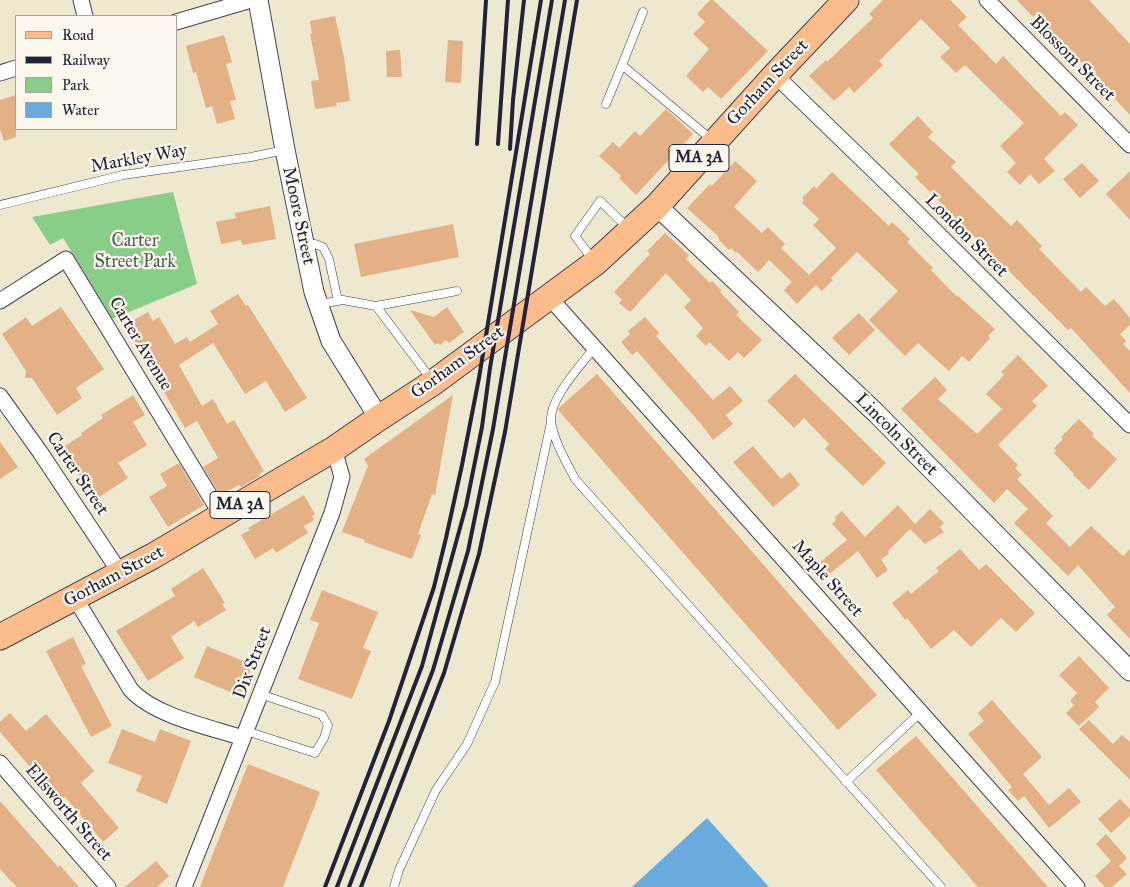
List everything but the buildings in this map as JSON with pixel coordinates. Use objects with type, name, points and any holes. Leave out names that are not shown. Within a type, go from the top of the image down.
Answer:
[{"type":"main road","name":"Gorham Street","points":[[0,638],[122,574],[334,449],[434,382],[595,263],[657,206],[775,75],[846,0]]},
{"type":"street","points":[[81,0],[85,15]]},
{"type":"street","points":[[178,21],[251,0]]},
{"type":"street","name":"Moore Street","points":[[258,0],[284,150],[318,304],[332,341],[379,418]]},
{"type":"street","name":"Blossom Street","points":[[987,0],[1130,145]]},
{"type":"street","points":[[0,73],[15,68]]},
{"type":"street","name":"London Street","points":[[775,75],[899,195],[1130,425]]},
{"type":"street","name":"Lincoln Street","points":[[657,206],[876,413],[1130,671]]},
{"type":"street","name":"Carter Avenue","points":[[0,301],[66,258],[222,516]]},
{"type":"street","name":"Maple Street","points":[[548,297],[1077,887]]},
{"type":"street","name":"Carter Street","points":[[0,396],[122,574]]},
{"type":"street","name":"Dix Street","points":[[184,887],[332,513],[342,478],[334,449]]},
{"type":"street","points":[[75,598],[131,690],[140,699],[167,712],[245,735]]},
{"type":"street","name":"Ellsworth Street","points":[[0,763],[108,887]]},
{"type":"lane","points":[[606,104],[643,12]]},
{"type":"lane","points":[[622,65],[714,142]]},
{"type":"lane","name":"Markley Way","points":[[0,204],[123,175],[251,157],[284,150]]},
{"type":"lane","points":[[595,263],[575,236],[600,200],[630,230]]},
{"type":"lane","points":[[304,245],[315,244],[323,247],[328,259],[338,301]]},
{"type":"lane","points":[[318,304],[343,300],[376,306],[457,291]]},
{"type":"lane","points":[[376,306],[434,382]]},
{"type":"lane","points":[[394,887],[399,870],[436,790],[468,744],[495,682],[556,398],[594,348]]},
{"type":"lane","points":[[551,420],[560,450],[575,479],[941,887]]},
{"type":"lane","points":[[245,735],[315,753],[324,738],[328,725],[322,715],[260,694]]},
{"type":"lane","points":[[846,782],[921,712]]},
{"type":"green space","name":"Carter Street Park","points":[[173,192],[197,284],[112,319],[63,238],[50,245],[32,217]]},
{"type":"water","points":[[707,818],[769,887],[632,887]]},
{"type":"railway","points":[[477,144],[486,0]]},
{"type":"railway","points":[[498,144],[508,0]]},
{"type":"railway","points":[[510,149],[513,100],[524,0]]},
{"type":"railway","points":[[325,887],[389,721],[434,587],[446,538],[479,378],[541,0]]},
{"type":"railway","points":[[337,887],[422,666],[466,506],[482,427],[490,368],[552,0]]},
{"type":"railway","points":[[349,887],[433,670],[468,551],[493,429],[565,0]]},
{"type":"railway","points":[[361,887],[444,673],[479,554],[505,432],[577,0]]}]
